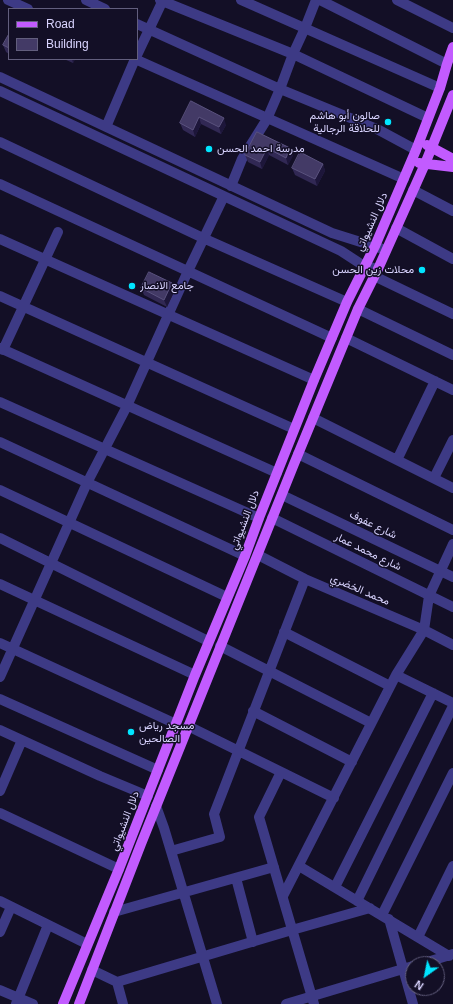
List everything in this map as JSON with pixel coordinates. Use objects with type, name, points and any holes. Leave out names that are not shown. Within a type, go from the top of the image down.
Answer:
[{"type":"main road","name":"دلال النشيواتي","points":[[63,1004],[119,869],[208,641],[246,554],[314,380],[347,302],[375,246],[416,150],[440,88],[446,64],[453,47]]},
{"type":"main road","name":"دلال النشيواتي","points":[[79,1004],[156,806],[298,454],[358,309],[431,148],[449,113],[453,95]]},
{"type":"main road","points":[[420,140],[431,148],[453,159]]},
{"type":"main road","points":[[411,162],[453,167]]},
{"type":"main road","points":[[246,554],[258,555]]},
{"type":"street","points":[[8,0],[26,8]]},
{"type":"street","points":[[86,0],[103,8]]},
{"type":"street","points":[[138,53],[162,0],[293,54],[428,118]]},
{"type":"street","points":[[241,0],[440,88]]},
{"type":"street","points":[[231,186],[242,160],[267,118],[316,0]]},
{"type":"street","points":[[320,0],[446,64]]},
{"type":"street","points":[[397,0],[453,28]]},
{"type":"street","points":[[138,24],[280,89],[377,128],[416,150]]},
{"type":"street","points":[[106,127],[135,60]]},
{"type":"street","points":[[137,60],[404,179]]},
{"type":"street","points":[[0,77],[332,233],[386,250]]},
{"type":"street","points":[[0,91],[341,251],[364,266],[453,314]]},
{"type":"street","points":[[0,142],[203,238],[347,302]]},
{"type":"street","points":[[0,184],[332,338]]},
{"type":"street","points":[[413,190],[453,211]]},
{"type":"street","points":[[0,677],[88,483],[127,406],[203,238],[224,196]]},
{"type":"street","points":[[396,228],[453,259]]},
{"type":"street","points":[[58,232],[24,307],[2,349],[277,472]]},
{"type":"street","points":[[0,239],[314,380]]},
{"type":"street","points":[[0,296],[294,429]]},
{"type":"street","points":[[358,309],[453,355]]},
{"type":"street","points":[[346,338],[453,390]]},
{"type":"street","points":[[397,460],[435,381]]},
{"type":"street","points":[[0,402],[259,518]]},
{"type":"street","points":[[313,418],[453,488]]},
{"type":"street","points":[[434,478],[453,440]]},
{"type":"street","points":[[0,442],[246,554]]},
{"type":"street","points":[[298,454],[453,530]]},
{"type":"street","points":[[0,490],[227,597]]},
{"type":"street","name":"شارع عفوف","points":[[282,495],[453,577]]},
{"type":"street","name":"شارع محمد عمار","points":[[272,518],[453,607]]},
{"type":"street","points":[[0,538],[208,641]]},
{"type":"street","points":[[283,896],[390,686],[424,630],[429,596],[453,544]]},
{"type":"street","name":"محمد الخضري","points":[[258,555],[305,579],[424,630],[453,645]]},
{"type":"street","points":[[171,851],[220,837],[214,814],[305,579]]},
{"type":"street","points":[[0,584],[195,675]]},
{"type":"street","points":[[284,632],[390,686]]},
{"type":"street","points":[[0,643],[176,724]]},
{"type":"street","points":[[220,646],[371,723]]},
{"type":"street","points":[[357,901],[453,704],[396,675]]},
{"type":"street","points":[[335,887],[433,693]]},
{"type":"street","points":[[0,699],[158,770]]},
{"type":"street","points":[[253,711],[352,762]]},
{"type":"street","points":[[188,726],[334,798]]},
{"type":"street","points":[[0,730],[148,796]]},
{"type":"street","points":[[0,791],[22,740]]},
{"type":"street","points":[[281,772],[260,817],[313,1000]]},
{"type":"street","points":[[413,1004],[385,917],[453,773]]},
{"type":"street","points":[[156,806],[217,1004]]},
{"type":"street","points":[[0,813],[119,869]]},
{"type":"street","points":[[299,866],[451,955]]},
{"type":"street","points":[[418,937],[453,866]]},
{"type":"street","points":[[114,912],[274,867]]},
{"type":"street","points":[[236,878],[253,942]]},
{"type":"street","points":[[0,901],[87,944]]},
{"type":"street","points":[[0,932],[11,907]]},
{"type":"street","points":[[92,970],[117,982],[370,908]]},
{"type":"street","points":[[17,1001],[48,925]]},
{"type":"street","points":[[286,1004],[313,1000],[405,968]]},
{"type":"street","points":[[117,982],[123,1004]]},
{"type":"street","points":[[0,990],[17,1001],[33,1004]]},
{"type":"building","points":[[8,36],[8,48],[3,45]]},
{"type":"building","points":[[191,101],[224,118],[219,127],[199,117],[193,130],[180,123]]},
{"type":"building","points":[[257,132],[290,148],[286,158],[267,148],[260,162],[245,155]]},
{"type":"building","points":[[300,152],[323,164],[315,179],[292,168]]},
{"type":"building","points":[[149,272],[172,283],[164,300],[141,288]]},
{"type":"place","name":"صالون أبو هاشم للحلاقة الرجالية","points":[[388,122]]},
{"type":"place","name":"مدرسة احمد الحسن","points":[[209,149]]},
{"type":"place","name":"محلات زين الحسن","points":[[422,270]]},
{"type":"place","name":"جامع الانصار","points":[[132,286]]},
{"type":"place","name":"مسجد رياض الصالحين","points":[[131,732]]}]
